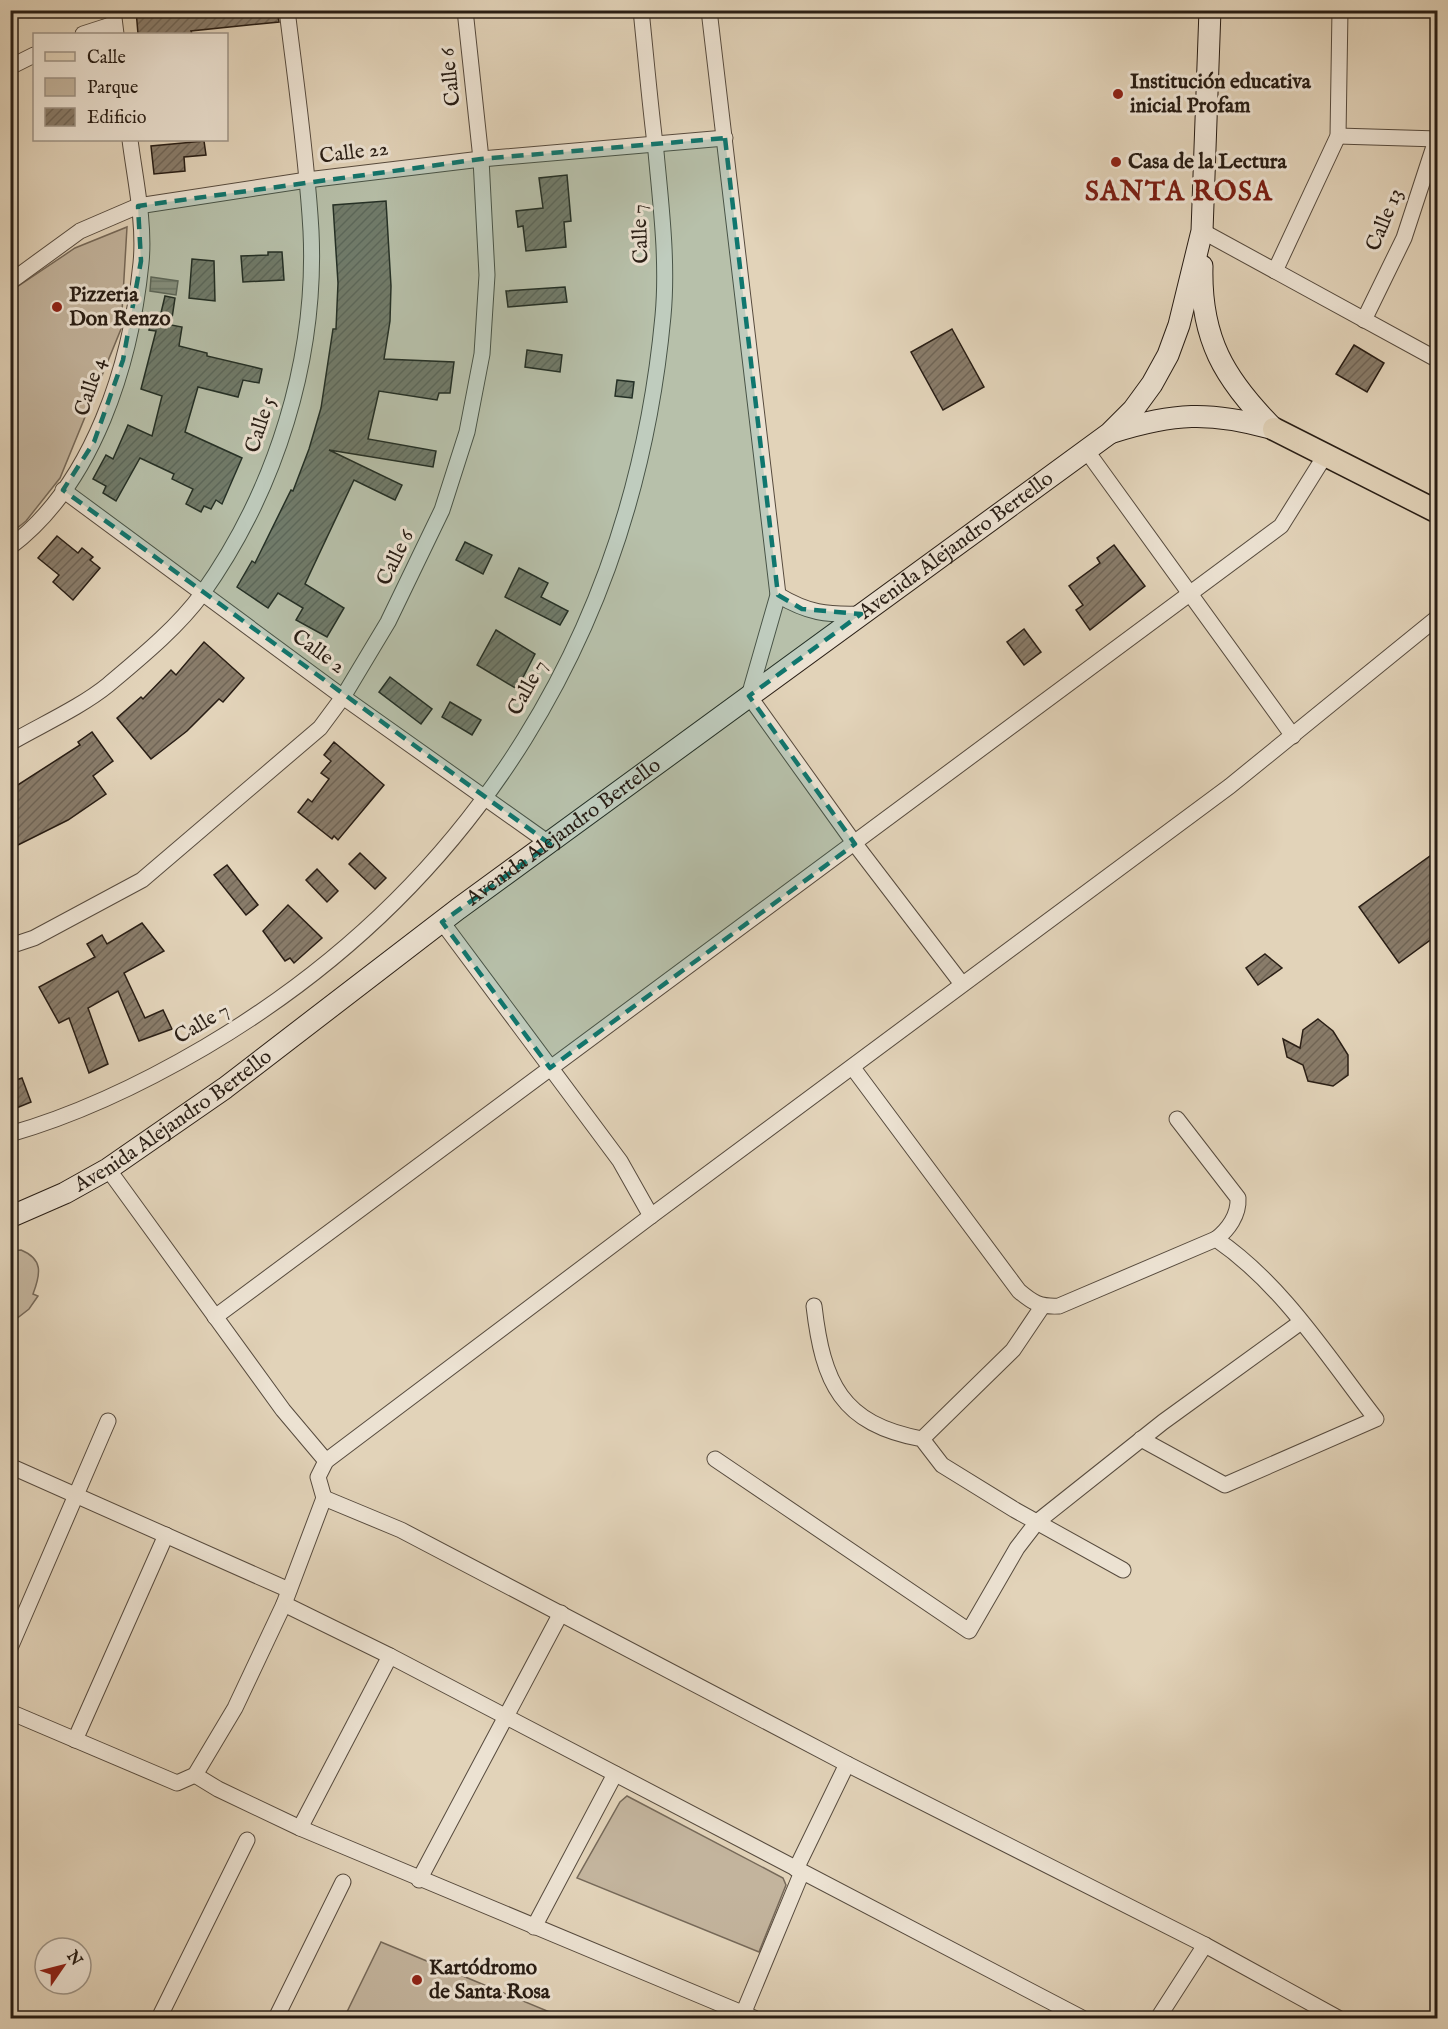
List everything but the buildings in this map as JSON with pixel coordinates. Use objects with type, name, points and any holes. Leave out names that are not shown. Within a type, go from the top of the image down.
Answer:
[{"type":"main road","name":"Avenida Alejandro Bertello","points":[[1209,10],[1201,287],[1206,323],[1221,363],[1232,381],[1244,399],[1274,429]]},
{"type":"main road","name":"Avenida Alejandro Bertello","points":[[10,1217],[65,1193],[108,1168],[225,1088],[442,922],[1110,433],[1133,410],[1168,355],[1179,325],[1202,231]]},
{"type":"main road","name":"Avenida Alejandro Bertello","points":[[1110,433],[1148,421],[1191,415],[1234,417],[1274,429],[1437,512]]},
{"type":"street","name":"Calle 5","points":[[10,743],[106,687],[182,618],[202,594],[248,518],[282,438],[297,380],[309,312],[311,233],[287,10]]},
{"type":"street","name":"Calle 6","points":[[10,946],[34,938],[142,880],[320,728],[343,697],[388,622],[442,510],[466,432],[482,354],[487,275],[481,159],[465,10]]},
{"type":"street","name":"Calle 7","points":[[10,1134],[79,1112],[142,1084],[294,990],[364,932],[431,864],[487,798],[546,704],[598,597],[626,510],[652,404],[664,312],[663,219],[641,10]]},
{"type":"street","points":[[709,10],[778,595],[748,696],[855,844],[962,984]]},
{"type":"street","points":[[1275,271],[1338,136],[1340,10]]},
{"type":"street","points":[[86,33],[114,23]]},
{"type":"street","points":[[10,67],[33,56]]},
{"type":"street","name":"Calle 13","points":[[1364,320],[1404,238],[1437,134]]},
{"type":"street","points":[[1338,136],[1437,139]]},
{"type":"street","name":"Calle 22","points":[[10,282],[80,231],[138,206],[307,180],[481,159],[725,138]]},
{"type":"street","name":"Calle 4","points":[[10,547],[48,512],[94,442],[110,405],[123,360],[141,261],[138,206],[130,141]]},
{"type":"street","points":[[1202,231],[1437,360]]},
{"type":"street","points":[[1086,450],[1293,736]]},
{"type":"street","points":[[216,1317],[1281,526],[1326,454]]},
{"type":"street","name":"Calle 2","points":[[63,490],[343,697],[550,844]]},
{"type":"street","points":[[778,595],[802,609],[831,615],[861,614]]},
{"type":"street","points":[[10,1712],[177,1783],[195,1775],[235,1708],[287,1597],[324,1498],[318,1477],[326,1461],[651,1216],[1230,786],[1437,617]]},
{"type":"street","points":[[442,922],[620,1161],[651,1216]]},
{"type":"street","points":[[853,1068],[1019,1291],[1041,1307],[1059,1306],[1216,1239],[1224,1233],[1235,1215],[1238,1198],[1177,1119]]},
{"type":"street","points":[[108,1168],[284,1410],[326,1461]]},
{"type":"street","points":[[1141,1439],[1225,1485],[1376,1419],[1259,1272],[1216,1239]]},
{"type":"street","points":[[814,1306],[819,1351],[831,1378],[853,1412],[873,1425],[922,1439],[942,1465],[1123,1570]]},
{"type":"street","points":[[922,1439],[1025,1336],[1041,1307]]},
{"type":"street","points":[[715,1459],[969,1630],[1017,1548],[1037,1522],[1141,1439],[1301,1322]]},
{"type":"street","points":[[10,1648],[108,1421]]},
{"type":"street","points":[[10,1466],[166,1535],[287,1597],[505,1718],[1082,2019]]},
{"type":"street","points":[[324,1498],[401,1530],[847,1764],[1204,1945],[1338,2019]]},
{"type":"street","points":[[75,1740],[166,1535]]},
{"type":"street","points":[[419,1880],[561,1613]]},
{"type":"street","points":[[300,1828],[390,1656]]},
{"type":"street","points":[[195,1775],[218,1789],[300,1828],[419,1880],[748,2016],[799,1871],[847,1764]]},
{"type":"street","points":[[534,1927],[615,1774]]},
{"type":"street","points":[[159,2019],[247,1840]]},
{"type":"street","points":[[276,2019],[343,1882]]},
{"type":"street","points":[[1158,2019],[1204,1945]]},
{"type":"highlighted area","points":[[725,138],[778,595],[802,609],[861,614],[749,696],[855,844],[550,1068],[442,922],[550,844],[63,490],[94,442],[123,360],[141,261],[138,206],[481,159]]},
{"type":"green space","points":[[127,227],[121,329],[60,478],[26,521],[11,533],[11,291],[75,248]]},
{"type":"green space","points":[[21,1250],[37,1262],[39,1273],[33,1294],[38,1296],[29,1309],[11,1323],[11,1251]]},
{"type":"green space","points":[[627,1796],[783,1878],[786,1885],[759,1952],[577,1878],[620,1802]]},
{"type":"green space","name":"Kartódromo de Santa Rosa","points":[[381,1942],[564,2018],[344,2018]]},
{"type":"shaded area","points":[[151,277],[178,281],[176,295],[150,291]]},
{"type":"place","name":"Institución educativa inicial Profam","points":[[1118,94]]},
{"type":"place","name":"Casa de la Lectura","points":[[1116,162]]},
{"type":"place","name":"Pizzeria Don Renzo","points":[[57,307]]},
{"type":"place","name":"Kartódromo de Santa Rosa","points":[[417,1980]]},
{"type":"district","name":"SANTA ROSA","points":[[1179,193]]}]
